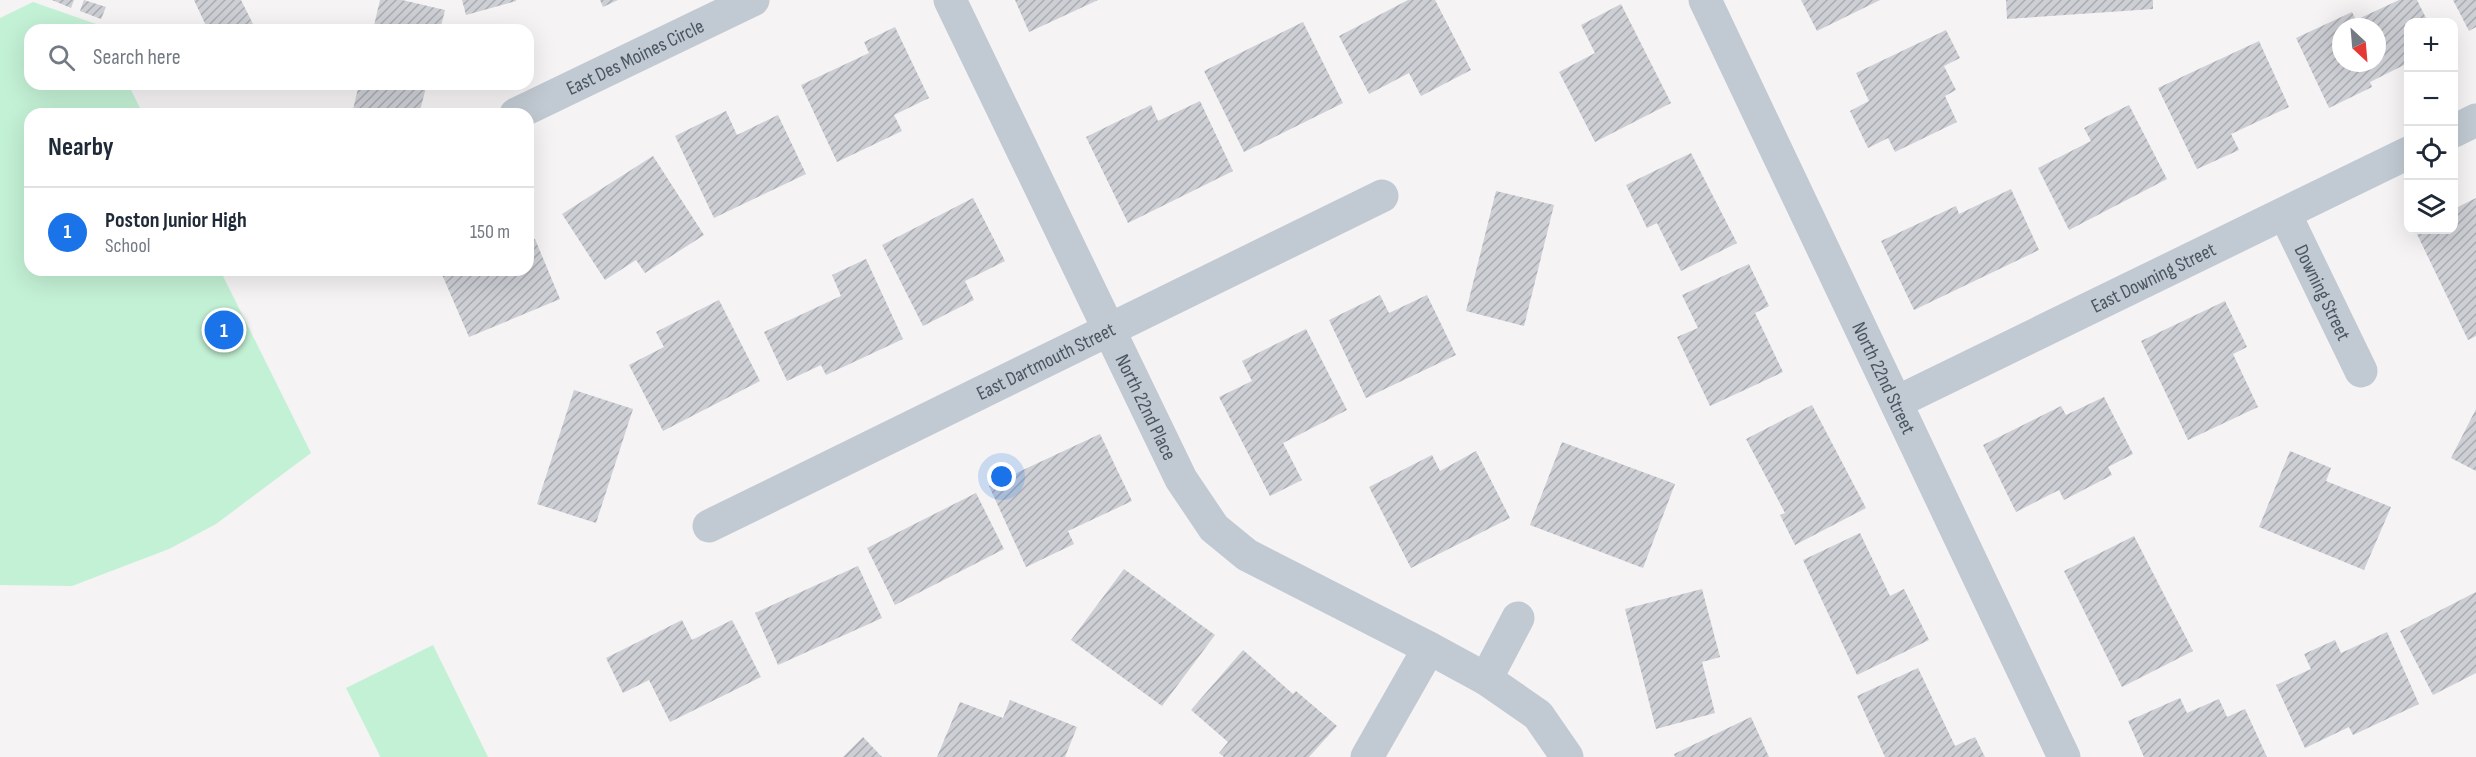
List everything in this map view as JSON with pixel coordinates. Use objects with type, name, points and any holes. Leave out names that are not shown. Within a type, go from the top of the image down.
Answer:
[{"type":"street","name":"East Des Moines Circle","points":[[528,108],[753,0]]},
{"type":"street","name":"North 22nd Place","points":[[950,0],[1107,330],[1181,479],[1214,528],[1247,555],[1486,679],[1538,715],[1567,757]]},
{"type":"street","name":"North 22nd Street","points":[[1705,0],[2064,757]]},
{"type":"street","points":[[2458,129],[2476,120]]},
{"type":"street","name":"East Downing Street","points":[[1897,402],[2404,155]]},
{"type":"street","name":"East Dartmouth Street","points":[[709,526],[1382,196]]},
{"type":"street","name":"Downing Street","points":[[2285,214],[2361,371]]},
{"type":"street","points":[[1486,679],[1518,618]]},
{"type":"street","points":[[1367,757],[1429,648]]},
{"type":"green space","points":[[33,2],[96,24],[24,24],[24,90],[131,90],[140,108],[24,108],[24,276],[223,276],[311,453],[216,524],[169,549],[72,586],[0,585],[0,18]]},
{"type":"green space","points":[[433,645],[488,757],[380,757],[346,688]]},
{"type":"building","points":[[52,0],[74,0],[71,8]]},
{"type":"building","points":[[84,0],[106,7],[101,19],[80,11]]},
{"type":"building","points":[[194,0],[241,0],[253,24],[205,24]]},
{"type":"building","points":[[380,0],[402,0],[445,10],[442,24],[374,24]]},
{"type":"building","points":[[462,0],[516,0],[516,1],[466,15]]},
{"type":"building","points":[[600,0],[618,0],[603,7]]},
{"type":"building","points":[[1015,0],[1098,0],[1029,32]]},
{"type":"building","points":[[1408,0],[1435,0],[1471,70],[1421,96],[1409,73],[1369,94],[1339,36]]},
{"type":"building","points":[[1801,0],[1880,0],[1817,31]]},
{"type":"building","points":[[2006,0],[2153,0],[2153,9],[2007,19]]},
{"type":"building","points":[[2399,0],[2417,0],[2426,18],[2404,18],[2404,65],[2370,82],[2372,87],[2329,108],[2296,38],[2332,21],[2332,72],[2386,72],[2386,18],[2360,18]]},
{"type":"building","points":[[2453,0],[2476,0],[2476,27],[2469,31]]},
{"type":"building","points":[[1621,4],[1671,103],[1595,142],[1559,72],[1595,53],[1581,25]]},
{"type":"building","points":[[2352,12],[2355,18],[2339,18]]},
{"type":"building","points":[[1303,22],[1343,103],[1244,152],[1204,71]]},
{"type":"building","points":[[895,27],[929,98],[894,115],[902,131],[837,162],[801,85],[869,53],[864,42]]},
{"type":"building","points":[[1946,30],[1960,58],[1944,66],[1956,90],[1945,96],[1957,122],[1895,152],[1888,138],[1868,148],[1850,111],[1869,101],[1856,73]]},
{"type":"building","points":[[2259,41],[2289,107],[2231,134],[2239,150],[2197,169],[2158,88]]},
{"type":"building","points":[[358,90],[425,90],[421,108],[353,108]]},
{"type":"building","points":[[1200,101],[1233,171],[1128,223],[1086,137],[1151,105],[1158,121]]},
{"type":"building","points":[[2129,105],[2167,179],[2069,230],[2038,168],[2091,141],[2084,128]]},
{"type":"building","points":[[726,111],[737,135],[778,115],[806,174],[714,218],[675,136]]},
{"type":"building","points":[[1691,153],[1737,243],[1681,271],[1657,223],[1647,228],[1626,185]]},
{"type":"building","points":[[653,156],[704,235],[645,273],[636,260],[605,280],[562,214]]},
{"type":"building","points":[[2011,189],[2039,250],[1914,310],[1881,241],[1956,206],[1959,214]]},
{"type":"building","points":[[1496,191],[1554,205],[1524,326],[1466,311]]},
{"type":"building","points":[[973,198],[1005,261],[965,281],[974,300],[923,326],[882,245]]},
{"type":"building","points":[[2476,198],[2476,336],[2468,340],[2417,234],[2458,234],[2458,207]]},
{"type":"building","points":[[534,239],[560,299],[469,337],[443,276],[534,276]]},
{"type":"building","points":[[866,259],[903,339],[826,375],[821,365],[787,381],[764,332],[841,296],[832,275]]},
{"type":"building","points":[[1749,264],[1769,306],[1755,313],[1783,372],[1710,406],[1677,337],[1698,328],[1682,295]]},
{"type":"building","points":[[1380,295],[1389,313],[1427,295],[1456,355],[1366,398],[1329,320]]},
{"type":"building","points":[[719,300],[760,381],[663,431],[629,365],[664,347],[656,332]]},
{"type":"building","points":[[2225,301],[2247,347],[2233,354],[2258,407],[2188,440],[2141,341]]},
{"type":"building","points":[[1306,329],[1347,410],[1283,443],[1302,480],[1270,496],[1219,397],[1252,381],[1242,361]]},
{"type":"building","points":[[574,390],[633,409],[596,523],[537,504]]},
{"type":"building","points":[[2104,397],[2133,454],[2108,467],[2112,475],[2064,500],[2059,490],[2016,512],[1983,445],[2061,406],[2066,415]]},
{"type":"building","points":[[1812,405],[1866,508],[1795,545],[1780,515],[1785,513],[1746,439]]},
{"type":"building","points":[[2476,409],[2476,471],[2451,458]]},
{"type":"building","points":[[1100,434],[1132,501],[1068,531],[1074,544],[1026,567],[989,486]]},
{"type":"building","points":[[1562,442],[1675,484],[1643,568],[1530,525]]},
{"type":"building","points":[[1476,451],[1510,518],[1411,568],[1369,487],[1432,455],[1440,471]]},
{"type":"building","points":[[2290,451],[2331,468],[2326,481],[2391,507],[2364,570],[2259,527]]},
{"type":"building","points":[[976,493],[1004,549],[895,605],[867,548]]},
{"type":"building","points":[[1860,533],[1890,596],[1904,589],[1929,640],[1857,675],[1803,560]]},
{"type":"building","points":[[2134,536],[2193,651],[2122,687],[2064,571]]},
{"type":"building","points":[[858,566],[882,618],[778,665],[755,613]]},
{"type":"building","points":[[1124,569],[1215,635],[1162,706],[1071,640]]},
{"type":"building","points":[[1702,589],[1720,657],[1702,662],[1715,713],[1656,729],[1625,609]]},
{"type":"building","points":[[2476,592],[2476,673],[2433,695],[2400,631]]},
{"type":"building","points":[[682,620],[692,640],[732,620],[761,677],[670,722],[649,680],[623,693],[606,658]]},
{"type":"building","points":[[2387,632],[2419,704],[2353,735],[2349,727],[2305,748],[2276,685],[2311,669],[2304,654],[2335,640],[2341,653]]},
{"type":"building","points":[[1243,650],[1293,694],[1296,691],[1337,726],[1309,757],[1224,757],[1219,753],[1228,742],[1191,710]]},
{"type":"building","points":[[1918,668],[1955,746],[1975,737],[1985,757],[1885,757],[1857,696]]},
{"type":"building","points":[[2180,698],[2187,713],[2219,699],[2227,717],[2245,709],[2267,757],[2144,757],[2128,721]]},
{"type":"building","points":[[1010,700],[1077,727],[1065,757],[937,757],[960,702],[1003,718]]},
{"type":"building","points":[[1751,717],[1769,757],[1675,757],[1674,754]]},
{"type":"building","points":[[863,737],[882,757],[843,757]]},
{"type":"place","name":"Poston Junior High","points":[[224,330]]}]
